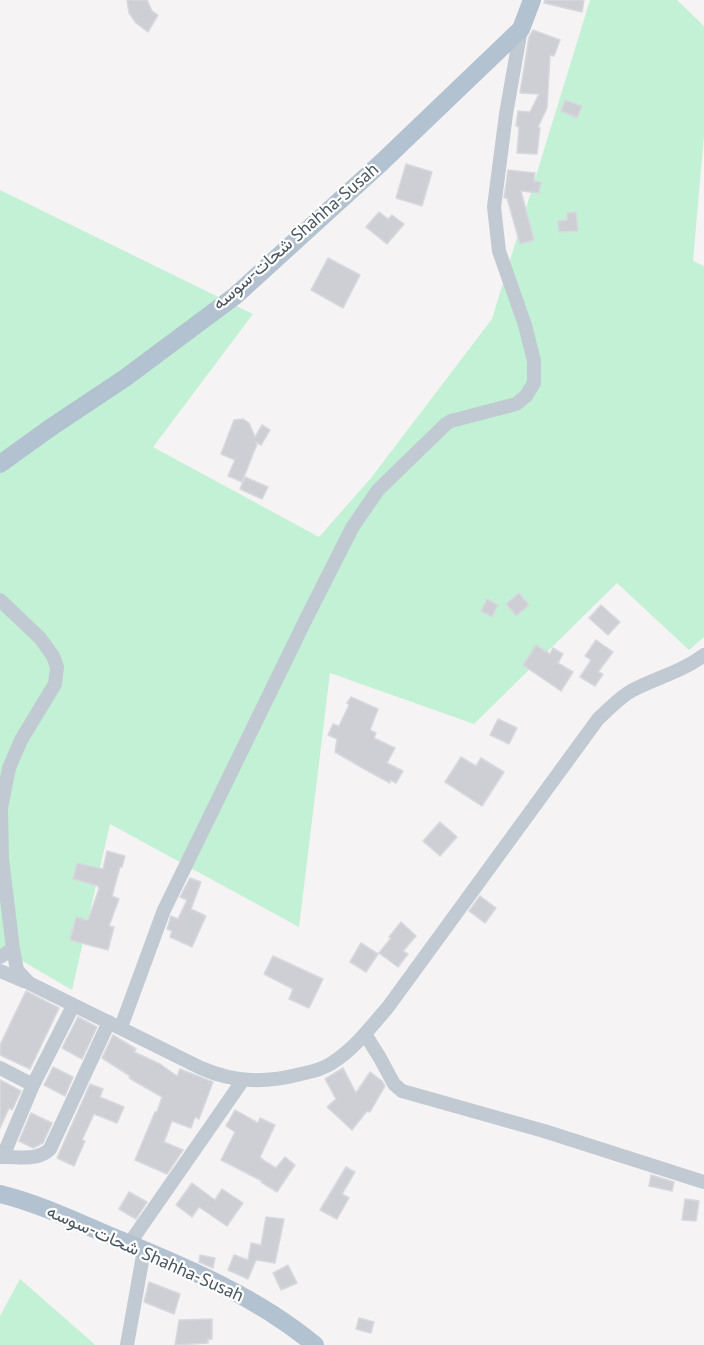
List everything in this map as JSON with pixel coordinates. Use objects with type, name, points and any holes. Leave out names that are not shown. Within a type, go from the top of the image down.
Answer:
[{"type":"main road","name":"شحات-سوسه Shahha-Susah","points":[[0,464],[125,378],[235,296],[381,163],[521,29],[532,0]]},
{"type":"main road","name":"شحات-سوسه Shahha-Susah","points":[[0,1194],[27,1202],[137,1247],[228,1288],[290,1325],[315,1345]]},
{"type":"street","points":[[73,1005],[1,1157],[33,1158],[44,1155],[50,1149],[115,1024],[164,910],[305,621],[366,505],[389,479],[446,424],[516,404],[526,396],[534,383],[534,361],[525,325],[499,251],[494,207],[506,114],[521,29]]},
{"type":"street","points":[[0,600],[40,638],[53,656],[57,667],[55,684],[21,740],[9,768],[1,808],[2,858],[13,949],[17,970],[29,983]]},
{"type":"street","points":[[0,971],[115,1024],[216,1075],[258,1081],[284,1078],[331,1064],[365,1034],[388,1007],[598,720],[631,692],[675,673],[704,655]]},
{"type":"street","points":[[0,957],[13,949]]},
{"type":"street","points":[[365,1034],[394,1084],[402,1091],[544,1131],[704,1182]]},
{"type":"street","points":[[0,1068],[33,1086]]},
{"type":"street","points":[[127,1345],[137,1247],[243,1080]]},
{"type":"green space","points":[[590,0],[677,0],[704,26],[704,136],[693,261],[704,266],[704,637],[689,650],[617,583],[474,724],[330,673],[299,927],[110,824],[72,990],[0,948],[0,190],[253,314],[153,447],[319,537],[371,478],[492,319]]},
{"type":"green space","points":[[20,1279],[95,1345],[0,1345],[0,1316]]},
{"type":"building","points":[[127,0],[147,0],[152,11],[158,15],[148,32],[136,23],[129,13]]},
{"type":"building","points":[[545,0],[584,0],[582,12],[544,3]]},
{"type":"building","points":[[533,30],[560,40],[554,56],[550,55],[547,108],[538,127],[540,128],[537,154],[517,153],[519,127],[516,126],[518,111],[530,112],[539,94],[520,93],[529,37]]},
{"type":"building","points":[[565,100],[582,106],[577,118],[561,111]]},
{"type":"building","points":[[406,164],[432,172],[422,206],[396,198]]},
{"type":"building","points":[[508,170],[535,173],[534,181],[541,182],[539,193],[521,191],[534,240],[520,244],[507,198],[504,198]]},
{"type":"building","points":[[379,212],[388,219],[392,215],[404,224],[387,244],[366,227]]},
{"type":"building","points":[[576,212],[578,231],[559,232],[558,221],[567,220],[567,213]]},
{"type":"building","points":[[328,258],[360,275],[343,308],[311,290]]},
{"type":"building","points":[[243,419],[249,423],[255,437],[262,425],[270,430],[261,445],[256,442],[242,482],[228,476],[235,460],[221,454],[234,420]]},
{"type":"building","points":[[245,477],[268,487],[262,499],[240,489]]},
{"type":"building","points":[[519,593],[529,605],[516,616],[506,604]]},
{"type":"building","points":[[487,599],[498,605],[492,617],[481,611]]},
{"type":"building","points":[[601,605],[620,622],[608,635],[589,618]]},
{"type":"building","points":[[596,640],[613,652],[598,672],[603,674],[595,686],[580,677],[591,660],[585,656]]},
{"type":"building","points":[[536,645],[550,654],[553,648],[563,654],[558,663],[573,672],[561,691],[523,665]]},
{"type":"building","points":[[351,697],[378,709],[370,730],[376,733],[374,738],[395,748],[387,763],[403,771],[396,783],[390,780],[390,783],[335,752],[337,739],[328,735],[333,724],[339,726]]},
{"type":"building","points":[[498,719],[517,728],[509,744],[490,735]]},
{"type":"building","points":[[461,757],[476,766],[481,758],[504,772],[482,806],[445,782]]},
{"type":"building","points":[[440,822],[457,837],[440,856],[423,841]]},
{"type":"building","points":[[107,851],[125,856],[112,896],[119,899],[109,926],[114,927],[108,950],[70,940],[76,917],[88,920],[99,889],[98,886],[73,879],[77,863],[103,869]]},
{"type":"building","points":[[190,878],[201,882],[191,909],[206,916],[192,947],[170,937],[172,931],[167,929],[171,916],[178,919],[187,900],[180,897]]},
{"type":"building","points":[[480,896],[496,908],[485,923],[469,911]]},
{"type":"building","points":[[401,922],[416,936],[403,951],[408,954],[398,967],[379,953]]},
{"type":"building","points":[[361,943],[378,954],[366,972],[350,962]]},
{"type":"building","points":[[273,956],[323,979],[309,1008],[289,999],[293,989],[264,974]]},
{"type":"building","points":[[26,991],[59,1008],[30,1069],[0,1055],[0,1045]]},
{"type":"building","points":[[78,1017],[97,1027],[82,1059],[62,1048]]},
{"type":"building","points":[[113,1035],[136,1049],[134,1052],[160,1064],[177,1076],[180,1069],[213,1082],[199,1119],[195,1117],[191,1128],[172,1121],[164,1142],[183,1150],[167,1174],[135,1160],[162,1097],[129,1078],[130,1076],[102,1058]]},
{"type":"building","points":[[53,1067],[73,1077],[65,1096],[44,1085]]},
{"type":"building","points":[[343,1068],[356,1093],[370,1072],[385,1086],[370,1112],[367,1111],[352,1130],[327,1107],[336,1099],[325,1079]]},
{"type":"building","points":[[0,1080],[21,1091],[12,1110],[9,1108],[0,1128]]},
{"type":"building","points":[[90,1084],[103,1089],[100,1097],[124,1107],[117,1123],[94,1114],[82,1140],[85,1141],[74,1166],[57,1158]]},
{"type":"building","points":[[235,1110],[258,1123],[260,1118],[275,1125],[260,1157],[276,1168],[285,1157],[295,1165],[277,1192],[262,1181],[221,1160],[235,1132],[226,1126]]},
{"type":"building","points":[[31,1113],[52,1123],[43,1143],[33,1148],[19,1141]]},
{"type":"building","points":[[346,1167],[355,1172],[342,1194],[349,1198],[337,1219],[320,1210]]},
{"type":"building","points":[[651,1175],[674,1182],[672,1191],[649,1186]]},
{"type":"building","points":[[192,1183],[215,1200],[222,1189],[243,1203],[227,1226],[199,1207],[192,1217],[176,1205]]},
{"type":"building","points":[[129,1192],[147,1202],[136,1219],[119,1209]]},
{"type":"building","points":[[685,1199],[699,1201],[696,1221],[682,1220]]},
{"type":"building","points":[[266,1217],[284,1219],[275,1263],[256,1260],[248,1279],[228,1270],[234,1255],[248,1260],[251,1243],[261,1245]]},
{"type":"building","points":[[200,1255],[215,1258],[213,1268],[199,1262]]},
{"type":"building","points":[[288,1265],[297,1283],[281,1290],[273,1273]]},
{"type":"building","points":[[149,1282],[180,1294],[174,1314],[144,1302]]},
{"type":"building","points":[[359,1318],[374,1322],[371,1333],[356,1329]]},
{"type":"building","points":[[212,1319],[212,1339],[208,1339],[208,1343],[175,1345],[179,1320]]}]
